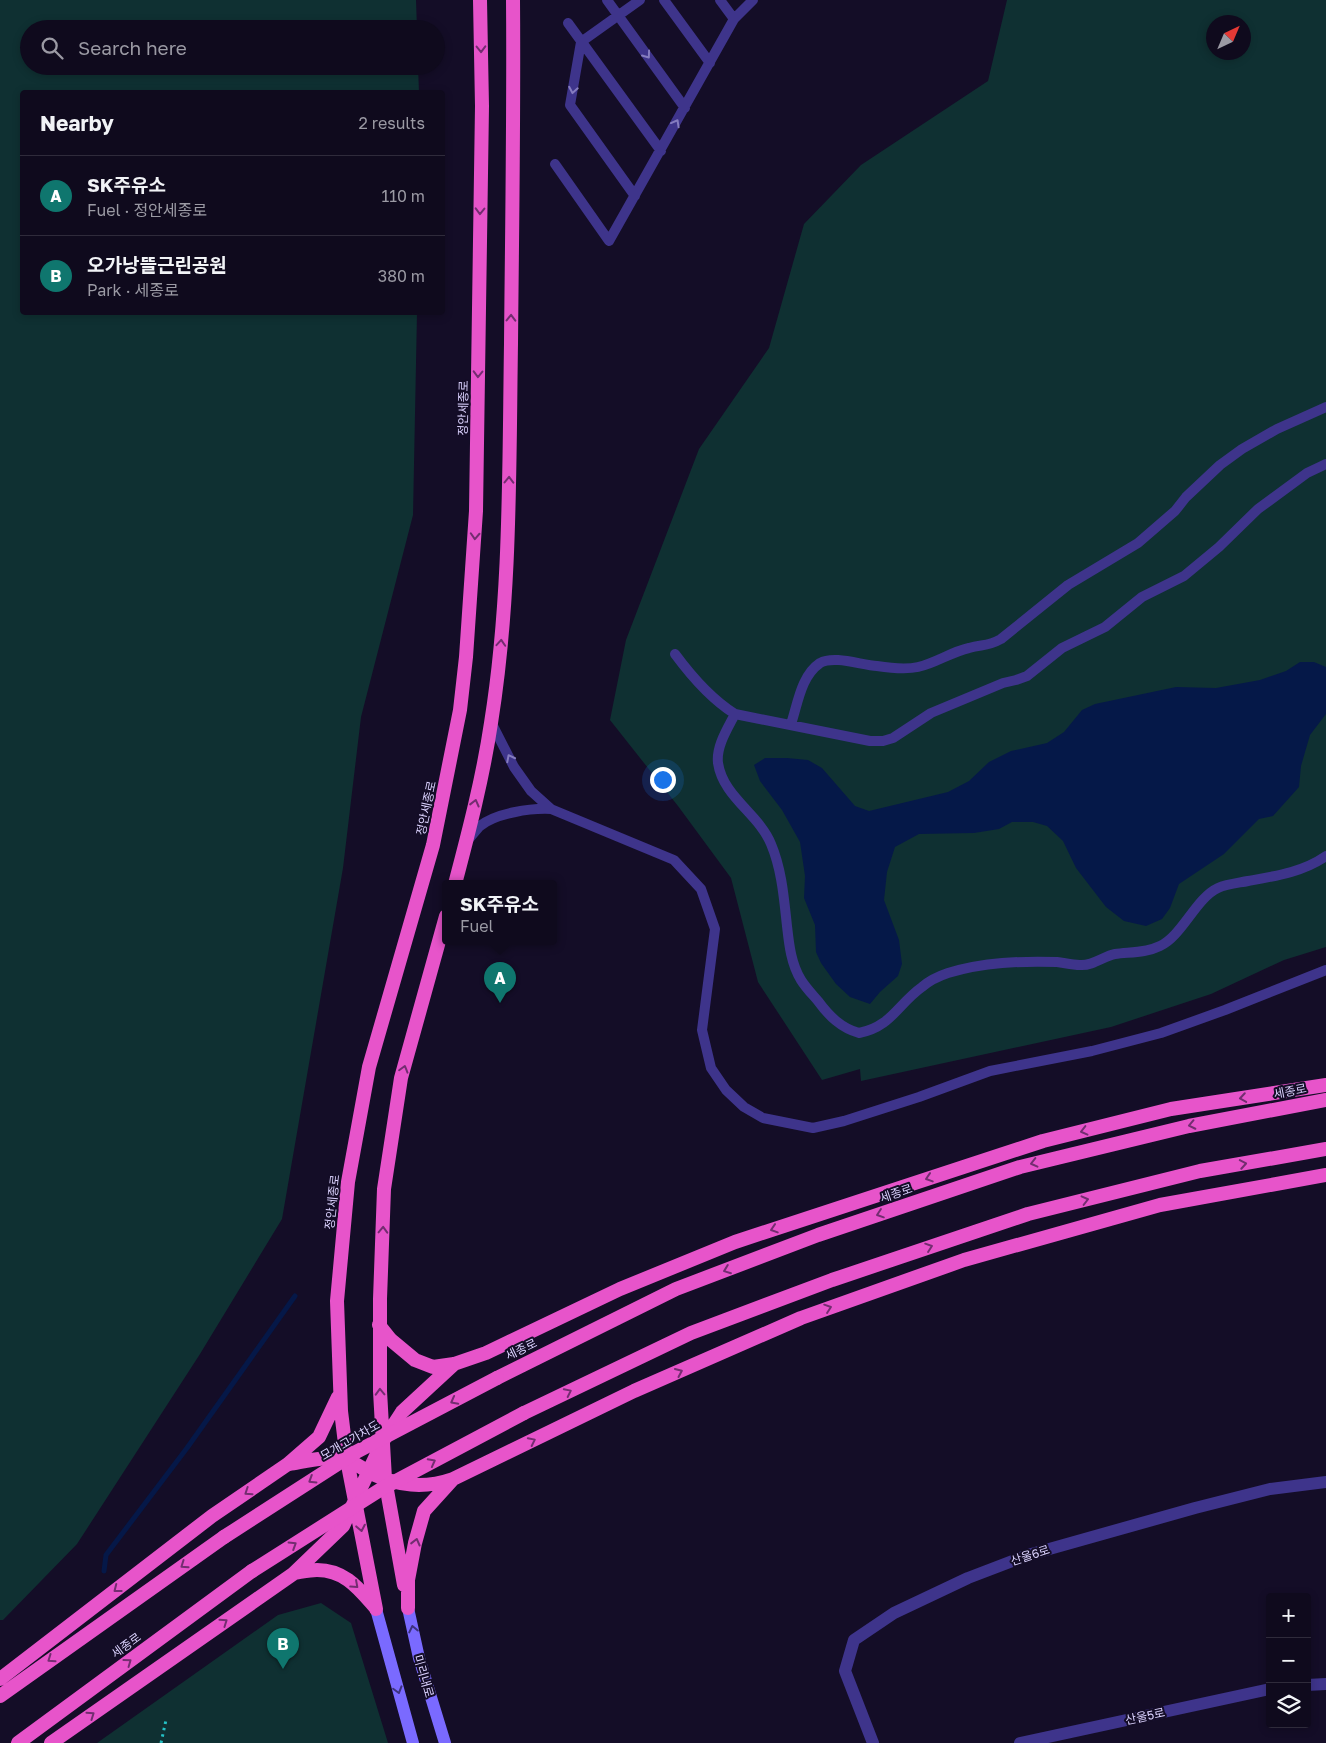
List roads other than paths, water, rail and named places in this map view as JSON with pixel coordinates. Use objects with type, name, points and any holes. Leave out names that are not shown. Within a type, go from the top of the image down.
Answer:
[{"type":"highway","name":"정안세종로","points":[[376,1609],[347,1460],[340,1394],[336,1301],[348,1182],[369,1067],[433,846],[458,718],[466,658],[476,511],[481,125],[480,0]]},
{"type":"highway","points":[[456,880],[481,780],[499,664],[508,508],[514,105],[513,0]]},
{"type":"highway","points":[[408,1608],[385,1479],[380,1391],[384,1189],[401,1078],[442,930]]},
{"type":"highway","points":[[380,1325],[391,1340],[415,1360],[433,1367],[454,1364],[486,1353],[620,1289],[734,1242],[1034,1144],[1171,1109],[1326,1085]]},
{"type":"highway","name":"세종로","points":[[497,1378],[676,1289],[818,1235],[992,1176],[1020,1167],[1188,1126],[1326,1100]]},
{"type":"highway","name":"세종로","points":[[18,1743],[252,1571],[383,1488],[524,1413],[691,1333],[832,1280],[1028,1214],[1200,1171],[1326,1149]]},
{"type":"highway","points":[[288,1464],[328,1458],[347,1460],[385,1479],[412,1485],[436,1485],[453,1479],[634,1391],[800,1318],[964,1260],[1160,1205],[1326,1174]]},
{"type":"highway","points":[[51,1743],[293,1574],[343,1526],[383,1441],[402,1412],[454,1364]]},
{"type":"highway","name":"모개고가차도","points":[[0,1696],[224,1536],[356,1452],[497,1378]]},
{"type":"highway","points":[[0,1680],[212,1516],[288,1464],[319,1437],[340,1394]]},
{"type":"highway","points":[[408,1608],[408,1580],[415,1543],[424,1511],[453,1479]]},
{"type":"highway","points":[[293,1574],[318,1570],[339,1574],[354,1582],[376,1609]]},
{"type":"main road","name":"미리내로","points":[[408,1608],[419,1658],[445,1743]]},
{"type":"main road","points":[[376,1609],[413,1743]]},
{"type":"street","name":"산울6로","points":[[873,1743],[845,1671],[854,1640],[894,1613],[968,1578],[1028,1555],[1186,1510],[1270,1489],[1326,1482]]},
{"type":"street","points":[[1311,1685],[1326,1684]]},
{"type":"street","name":"산울5로","points":[[1020,1743],[1266,1690]]},
{"type":"lane","points":[[607,0],[685,108]]},
{"type":"lane","points":[[635,196],[570,104],[581,42],[640,0]]},
{"type":"lane","points":[[664,0],[710,63]]},
{"type":"lane","points":[[720,0],[734,19]]},
{"type":"lane","points":[[555,164],[609,241],[734,19],[753,0]]},
{"type":"lane","points":[[568,23],[661,151]]},
{"type":"lane","points":[[791,724],[807,676],[822,662],[839,660],[906,669],[920,667],[969,648],[989,645],[1001,639],[1068,585],[1138,543],[1175,511],[1186,497],[1220,465],[1242,449],[1277,429],[1326,407]]},
{"type":"lane","points":[[675,654],[689,672],[718,702],[735,714],[870,741],[883,741],[900,734],[931,713],[1003,683],[1027,676],[1062,648],[1105,627],[1142,597],[1184,576],[1219,547],[1258,508],[1307,473],[1326,464]]},
{"type":"lane","points":[[735,714],[719,750],[720,772],[732,792],[763,829],[771,843],[782,882],[790,950],[801,979],[825,1010],[838,1023],[859,1032],[878,1027],[887,1021],[920,987],[950,973],[988,964],[1008,962],[1060,962],[1081,966],[1101,961],[1113,955],[1149,950],[1162,946],[1206,896],[1218,888],[1287,874],[1326,856]]},
{"type":"lane","points":[[491,722],[514,767],[531,790],[552,809]]},
{"type":"lane","points":[[465,843],[481,825],[509,813],[540,808],[552,809],[674,860],[701,889],[715,929],[702,1030],[711,1068],[726,1090],[744,1107],[762,1118],[813,1128],[844,1121],[919,1097],[990,1071],[1092,1051],[1160,1033],[1226,1010],[1326,970]]},
{"type":"water","points":[[1300,662],[1314,662],[1326,667],[1326,714],[1310,735],[1301,766],[1299,787],[1273,816],[1259,819],[1224,854],[1179,884],[1170,908],[1162,919],[1146,926],[1124,921],[1106,907],[1076,868],[1063,841],[1047,826],[1033,822],[1012,822],[999,829],[974,833],[919,834],[895,847],[887,872],[884,900],[899,940],[902,964],[898,976],[870,1004],[850,997],[836,984],[821,963],[816,952],[815,925],[804,898],[805,876],[800,842],[782,810],[760,781],[754,765],[765,758],[808,760],[822,768],[855,806],[869,811],[948,792],[969,781],[989,762],[1011,751],[1047,743],[1064,732],[1082,710],[1095,704],[1176,687],[1216,688],[1260,680],[1286,671]]},
{"type":"waterway","points":[[104,1571],[106,1555],[187,1448],[295,1296]]},
{"type":"place","name":"SK주유소","points":[[500,1003]]},
{"type":"place","name":"오가낭뜰근린공원","points":[[283,1669]]}]
